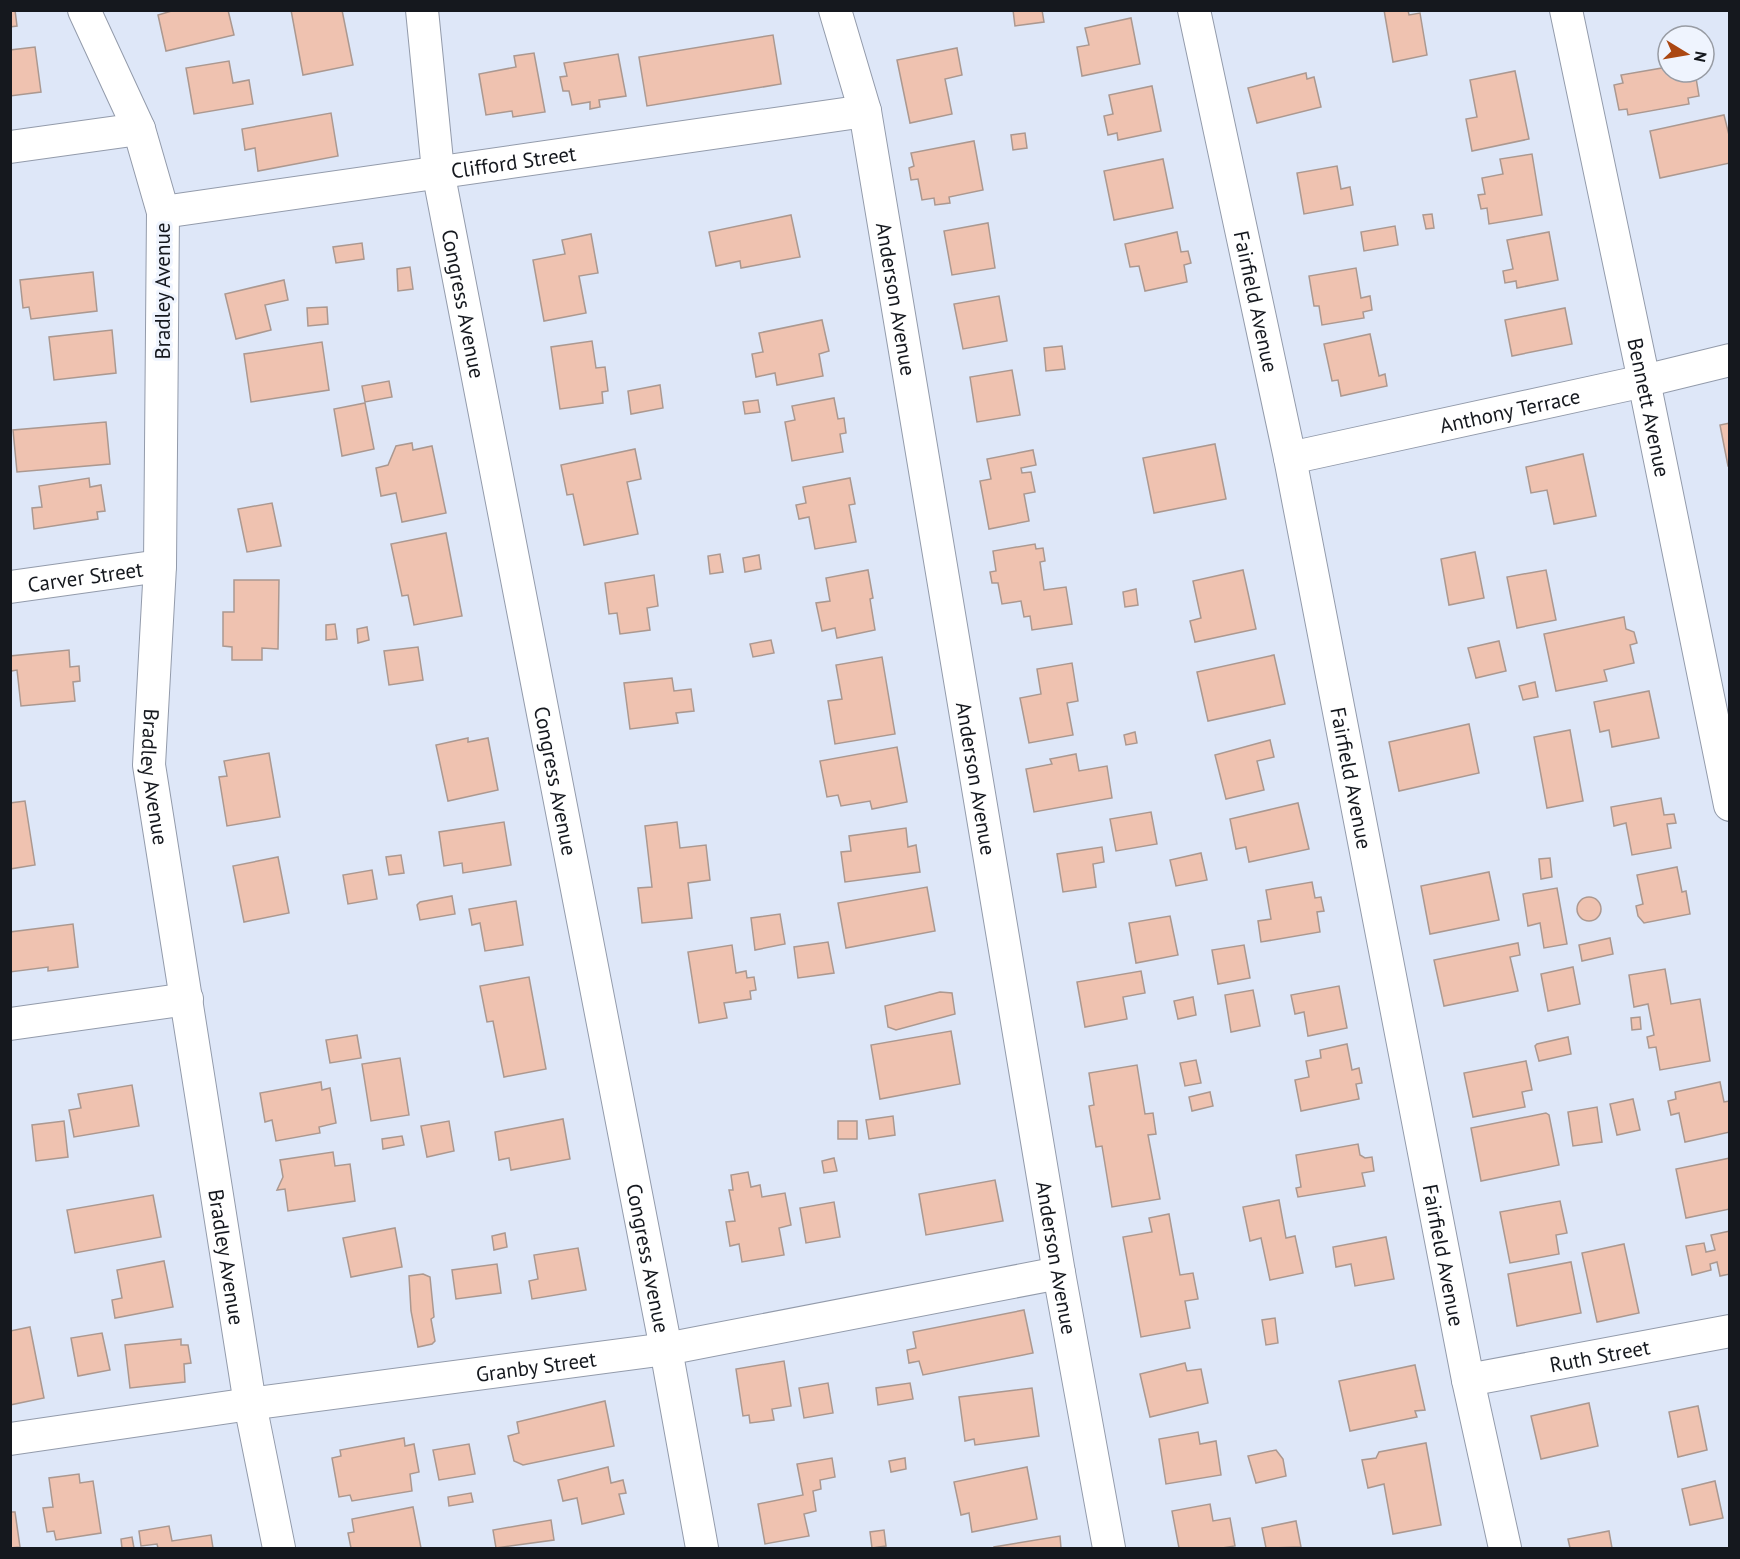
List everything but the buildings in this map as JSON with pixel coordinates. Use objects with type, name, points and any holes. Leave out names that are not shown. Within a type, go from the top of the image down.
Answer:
[{"type":"street","name":"Bradley Avenue","points":[[84,10],[139,129],[163,212],[160,566],[149,765],[250,1404],[279,1548]]},
{"type":"street","name":"Congress Avenue","points":[[422,10],[438,171],[666,1349],[702,1548]]},
{"type":"street","name":"Anderson Avenue","points":[[835,10],[865,111],[1059,1273],[1109,1548]]},
{"type":"street","name":"Fairfield Avenue","points":[[1194,10],[1290,458],[1468,1380],[1505,1548]]},
{"type":"street","name":"Bennett Avenue","points":[[1566,10],[1730,806]]},
{"type":"street","name":"Clifford Street","points":[[163,212],[865,111]]},
{"type":"street","points":[[10,147],[139,129]]},
{"type":"street","name":"Anthony Terrace","points":[[1290,458],[1644,381],[1730,360]]},
{"type":"street","name":"Carver Street","points":[[10,587],[160,566]]},
{"type":"street","points":[[10,1024],[187,999]]},
{"type":"street","name":"Granby Street","points":[[10,1439],[250,1404],[666,1349],[1059,1273]]},
{"type":"street","name":"Ruth Street","points":[[1468,1380],[1730,1331]]}]
